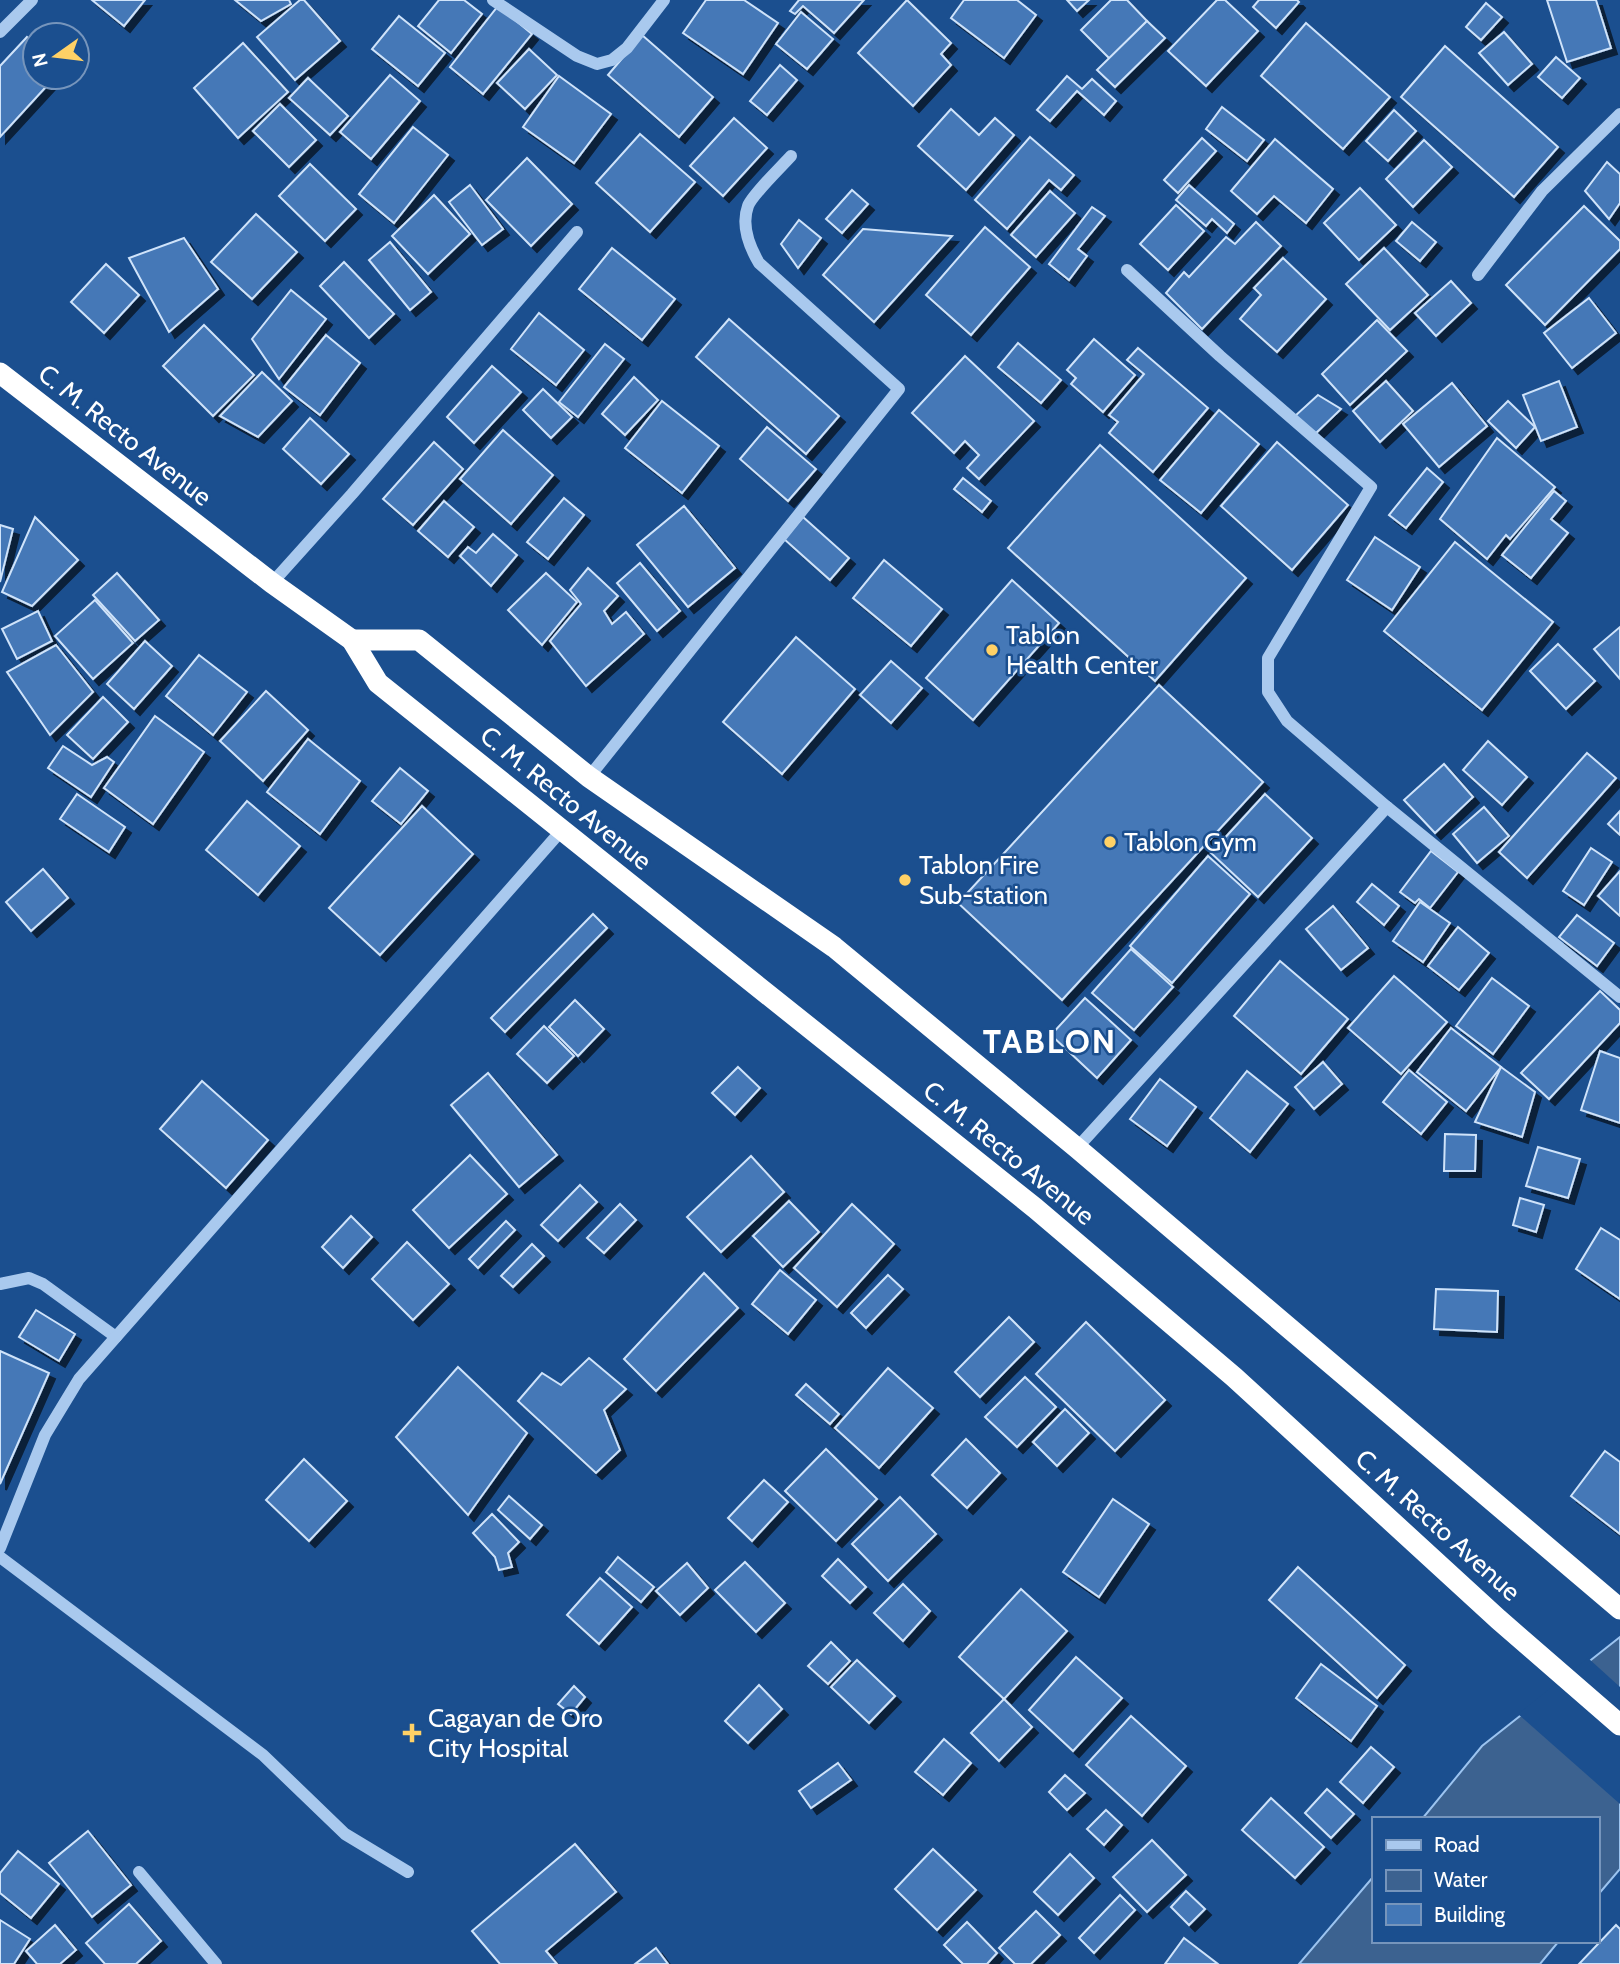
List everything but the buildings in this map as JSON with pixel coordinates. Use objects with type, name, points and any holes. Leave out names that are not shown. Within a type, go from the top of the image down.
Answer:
[{"type":"highway","name":"C. M. Recto Avenue","points":[[0,373],[272,583],[352,640],[378,683],[1035,1209],[1234,1377],[1498,1619],[1620,1725]]},
{"type":"highway","name":"C. M. Recto Avenue","points":[[352,640],[419,640],[589,777],[834,947],[1077,1148],[1620,1609]]},
{"type":"street","points":[[0,32],[32,0]]},
{"type":"street","points":[[493,0],[577,56],[597,64],[612,60],[627,48],[664,0]]},
{"type":"street","points":[[1478,275],[1542,191],[1620,114]]},
{"type":"street","points":[[589,777],[899,389],[759,263],[750,247],[746,228],[748,205],[791,156]]},
{"type":"street","points":[[272,583],[578,232]]},
{"type":"street","points":[[1127,270],[1220,356],[1371,487],[1268,658],[1268,692],[1287,720],[1387,807],[1620,997]]},
{"type":"street","points":[[1077,1148],[1387,807]]},
{"type":"street","points":[[0,1548],[45,1435],[79,1379],[561,831]]},
{"type":"street","points":[[0,1284],[29,1278],[43,1284],[116,1337]]},
{"type":"street","points":[[0,1557],[263,1755],[345,1834],[408,1872]]},
{"type":"street","points":[[139,1872],[216,1964]]},
{"type":"water","points":[[1620,1637],[1620,1869],[1599,1894],[1599,1817],[1424,1817],[1482,1746]]},
{"type":"water","points":[[1372,1878],[1372,1943],[1557,1943],[1540,1964],[1299,1964]]},
{"type":"pier","points":[[1588,1658],[1620,1687],[1620,1804],[1518,1714]]},
{"type":"place","name":"Tablon Health Center","points":[[992,650]]},
{"type":"place","name":"Tablon Gym","points":[[1110,842]]},
{"type":"place","name":"Tablon Fire Sub-station","points":[[905,880]]},
{"type":"place","name":"Cagayan de Oro City Hospital","points":[[412,1733]]},
{"type":"district","name":"TABLON","points":[[1050,1041]]}]
